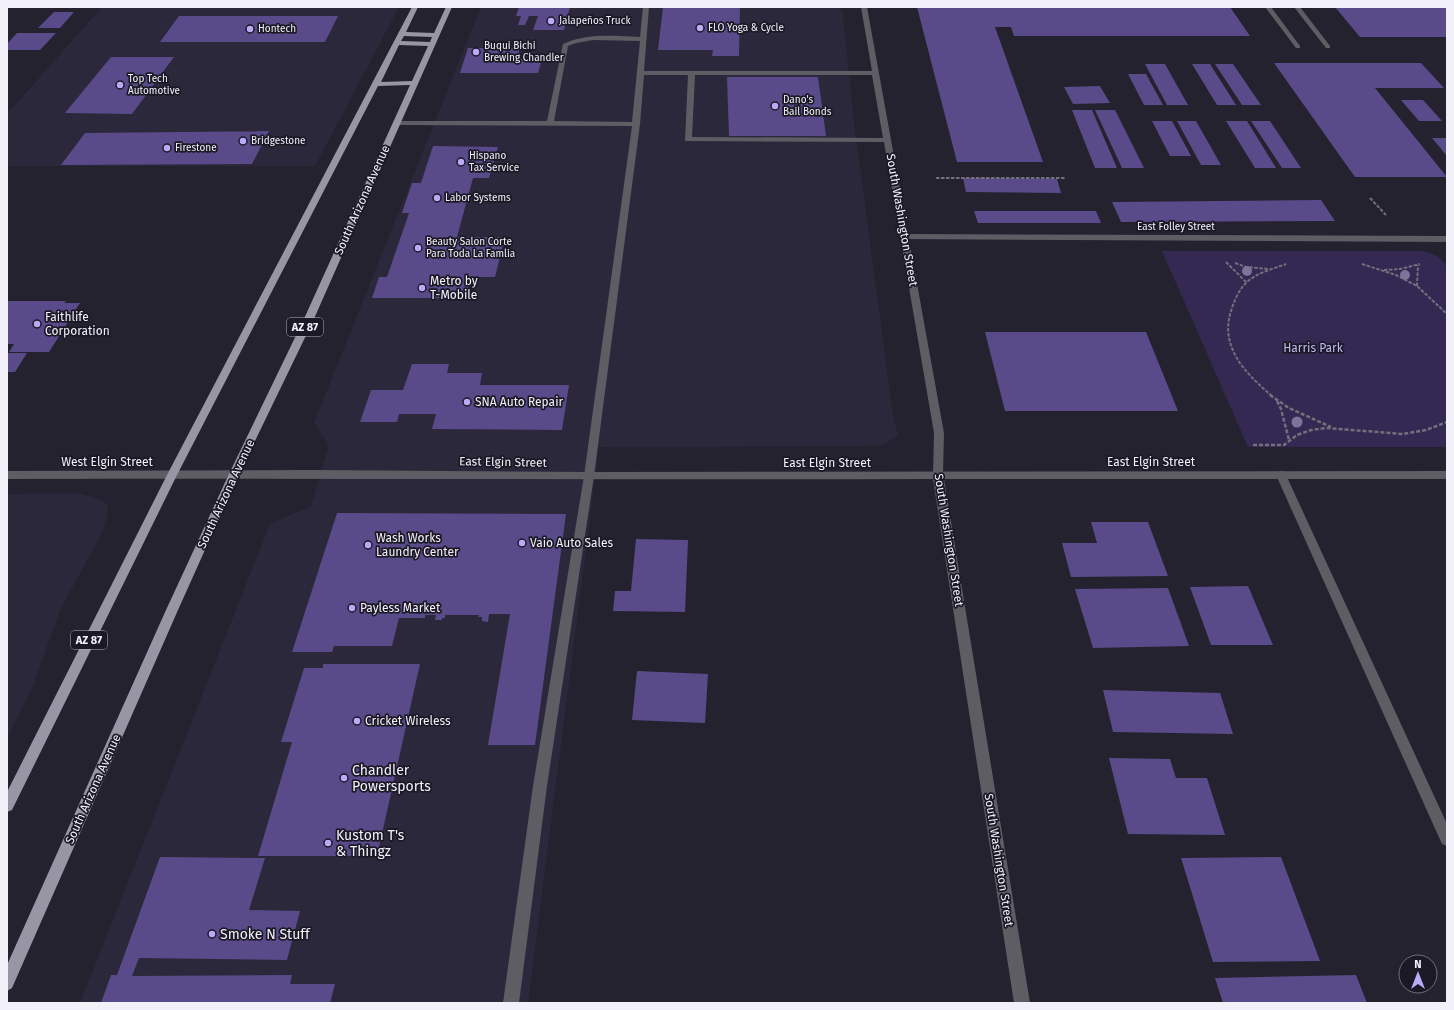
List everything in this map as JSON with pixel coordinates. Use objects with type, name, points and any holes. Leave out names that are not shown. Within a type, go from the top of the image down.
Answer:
[{"type":"main road","name":"AZ 87","points":[[7,806],[96,625],[173,474],[415,7]]},
{"type":"main road","name":"South Arizona Avenue","points":[[7,983],[234,474],[308,321],[449,7]]},
{"type":"main road","points":[[401,34],[436,35]]},
{"type":"main road","points":[[397,43],[433,44]]},
{"type":"main road","points":[[376,84],[414,83]]},
{"type":"street","points":[[511,1003],[540,786],[589,476],[636,124],[646,7]]},
{"type":"street","name":"South Washington Street","points":[[864,7],[939,433],[938,475],[1022,1003]]},
{"type":"street","points":[[1268,7],[1298,47]]},
{"type":"street","points":[[1298,7],[1328,47]]},
{"type":"street","points":[[550,124],[565,45],[573,41],[587,39],[644,39]]},
{"type":"street","points":[[640,73],[876,73]]},
{"type":"street","points":[[692,73],[688,139],[887,140]]},
{"type":"street","points":[[397,123],[636,124]]},
{"type":"street","name":"East Folley Street","points":[[905,237],[1447,239]]},
{"type":"street","name":"West Elgin Street","points":[[7,475],[207,474]]},
{"type":"street","name":"East Elgin Street","points":[[207,474],[589,476],[1447,475]]},
{"type":"street","points":[[1281,475],[1447,839]]},
{"type":"path","points":[[936,178],[1066,178]]},
{"type":"path","points":[[1223,259],[1246,267],[1272,269]]},
{"type":"path","points":[[1293,262],[1272,269],[1247,283],[1229,312],[1226,330],[1231,349],[1244,370],[1286,406],[1331,427]]},
{"type":"path","points":[[1381,270],[1400,269],[1418,265],[1423,262]]},
{"type":"path","points":[[1361,264],[1381,270],[1417,286],[1447,314]]},
{"type":"path","points":[[1417,286],[1418,265]]},
{"type":"path","points":[[1276,398],[1281,409],[1289,440]]},
{"type":"path","points":[[1253,445],[1284,445],[1289,440],[1313,430],[1331,427],[1402,434],[1435,428],[1447,423]]},
{"type":"shaded area","points":[[102,7],[398,7],[315,166],[7,166],[7,114]]},
{"type":"shaded area","points":[[489,7],[839,7],[843,15],[854,122],[893,415],[898,435],[883,445],[866,446],[599,447],[528,1003],[80,1003],[270,524],[311,506],[329,445],[314,423],[480,9]]},
{"type":"shaded area","points":[[76,493],[92,497],[108,504],[107,517],[102,533],[61,608],[31,691],[7,737],[7,494]]},
{"type":"green space","name":"Harris Park","points":[[1162,251],[1421,251],[1436,256],[1447,267],[1447,447],[1248,447]]},
{"type":"building","name":"Jalapeños Truck","points":[[519,7],[570,7],[564,30],[533,30],[538,16],[529,16],[525,25],[518,25],[521,16],[516,16]]},
{"type":"building","name":"FLO Yoga & Cycle","points":[[663,7],[740,7],[739,56],[712,56],[713,50],[658,50]]},
{"type":"building","points":[[917,7],[1230,7],[1250,36],[1014,36],[1011,27],[995,27],[1043,162],[957,162]]},
{"type":"building","points":[[1335,7],[1447,7],[1447,37],[1360,37]]},
{"type":"building","points":[[54,12],[74,12],[60,28],[38,28]]},
{"type":"building","name":"Hontech","points":[[179,16],[338,16],[325,42],[160,42]]},
{"type":"building","points":[[17,33],[56,33],[40,50],[7,50],[7,44]]},
{"type":"building","points":[[468,48],[520,48],[517,59],[542,59],[538,73],[460,73]]},
{"type":"building","name":"Top Tech Automotive","points":[[111,57],[174,57],[132,114],[65,113]]},
{"type":"building","points":[[1274,63],[1421,63],[1444,88],[1375,88],[1447,177],[1355,177]]},
{"type":"building","points":[[1145,64],[1165,64],[1188,105],[1167,105]]},
{"type":"building","points":[[1192,64],[1210,64],[1236,105],[1217,105]]},
{"type":"building","points":[[1215,64],[1233,64],[1261,105],[1242,105]]},
{"type":"building","points":[[1128,74],[1146,74],[1163,105],[1144,105]]},
{"type":"building","name":"Dano's Bail Bonds","points":[[727,77],[818,77],[826,136],[729,136]]},
{"type":"building","points":[[1100,86],[1110,103],[1073,104],[1064,87]]},
{"type":"building","points":[[1401,100],[1423,100],[1442,121],[1419,121]]},
{"type":"building","points":[[1072,110],[1092,110],[1117,168],[1095,168]]},
{"type":"building","points":[[1095,110],[1115,110],[1144,168],[1122,168]]},
{"type":"building","points":[[1152,121],[1172,121],[1191,156],[1170,156]]},
{"type":"building","points":[[1177,121],[1196,121],[1221,165],[1201,165]]},
{"type":"building","points":[[1226,121],[1247,121],[1276,168],[1255,168]]},
{"type":"building","points":[[1251,121],[1270,121],[1301,168],[1282,168]]},
{"type":"building","name":"Firestone","points":[[269,131],[252,164],[61,165],[85,133]]},
{"type":"building","points":[[1432,138],[1447,138],[1447,156]]},
{"type":"building","points":[[433,146],[498,147],[489,178],[473,178],[457,237],[505,237],[495,277],[472,277],[466,298],[372,298],[379,277],[387,277],[409,213],[402,213],[412,183],[421,183]]},
{"type":"building","points":[[963,178],[1057,179],[1061,193],[966,192]]},
{"type":"building","points":[[1321,200],[1335,221],[1121,222],[1112,202]]},
{"type":"building","points":[[974,211],[1096,211],[1101,223],[978,223]]},
{"type":"building","name":"Faithlife Corporation","points":[[7,301],[66,301],[64,303],[80,303],[49,352],[9,352],[14,344],[7,344]]},
{"type":"building","points":[[985,332],[1146,332],[1178,411],[1005,411]]},
{"type":"building","points":[[7,353],[27,353],[15,372],[7,372]]},
{"type":"building","name":"SNA Auto Repair","points":[[412,364],[449,364],[447,373],[482,373],[480,385],[569,385],[562,430],[432,429],[436,414],[399,414],[397,422],[360,422],[371,390],[403,390]]},
{"type":"building","points":[[337,513],[566,514],[535,745],[488,745],[510,614],[489,614],[488,622],[482,621],[482,617],[478,617],[479,615],[445,615],[445,618],[442,618],[442,620],[435,620],[436,615],[425,615],[425,618],[399,618],[392,646],[334,646],[332,652],[292,652]]},
{"type":"building","points":[[1091,522],[1148,522],[1168,576],[1071,577],[1062,543],[1097,543]]},
{"type":"building","points":[[636,539],[688,540],[685,612],[613,611],[615,591],[631,591]]},
{"type":"building","points":[[1248,586],[1273,645],[1211,645],[1190,587]]},
{"type":"building","points":[[1168,588],[1189,646],[1093,648],[1075,589]]},
{"type":"building","points":[[323,664],[420,664],[377,856],[258,856],[292,742],[281,742],[304,668],[323,668]]},
{"type":"building","points":[[637,671],[708,674],[705,723],[632,720]]},
{"type":"building","points":[[1103,690],[1220,693],[1233,734],[1113,732]]},
{"type":"building","points":[[1109,758],[1170,759],[1176,778],[1207,778],[1225,835],[1128,834]]},
{"type":"building","name":"Smoke N Stuff","points":[[160,857],[265,858],[249,910],[300,911],[287,960],[139,958],[132,976],[292,975],[290,984],[335,984],[330,1003],[101,1003],[111,975],[117,975]]},
{"type":"building","points":[[1281,857],[1320,961],[1213,962],[1181,858]]},
{"type":"building","points":[[1356,975],[1367,1003],[1223,1003],[1215,978]]},
{"type":"place","name":"Jalapeños Truck","points":[[551,21]]},
{"type":"place","name":"FLO Yoga & Cycle","points":[[700,28]]},
{"type":"place","name":"Hontech","points":[[250,29]]},
{"type":"place","name":"Buqui Bichi Brewing Chandler","points":[[476,52]]},
{"type":"place","name":"Top Tech Automotive","points":[[120,85]]},
{"type":"place","name":"Dano's Bail Bonds","points":[[775,106]]},
{"type":"place","name":"Bridgestone","points":[[243,141]]},
{"type":"place","name":"Firestone","points":[[167,148]]},
{"type":"place","name":"Hispano Tax Service","points":[[461,162]]},
{"type":"place","name":"Labor Systems","points":[[437,198]]},
{"type":"place","name":"Beauty Salon Corte Para Toda La Famlia","points":[[418,248]]},
{"type":"place","name":"Metro by T-Mobile","points":[[422,288]]},
{"type":"place","name":"Faithlife Corporation","points":[[37,324]]},
{"type":"place","name":"SNA Auto Repair","points":[[467,402]]},
{"type":"place","name":"Vaio Auto Sales","points":[[522,543]]},
{"type":"place","name":"Wash Works Laundry Center","points":[[368,545]]},
{"type":"place","name":"Payless Market","points":[[352,608]]},
{"type":"place","name":"Cricket Wireless","points":[[357,721]]},
{"type":"place","name":"Chandler Powersports","points":[[344,778]]},
{"type":"place","name":"Kustom T's & Thingz","points":[[328,843]]},
{"type":"place","name":"Smoke N Stuff","points":[[212,934]]}]
